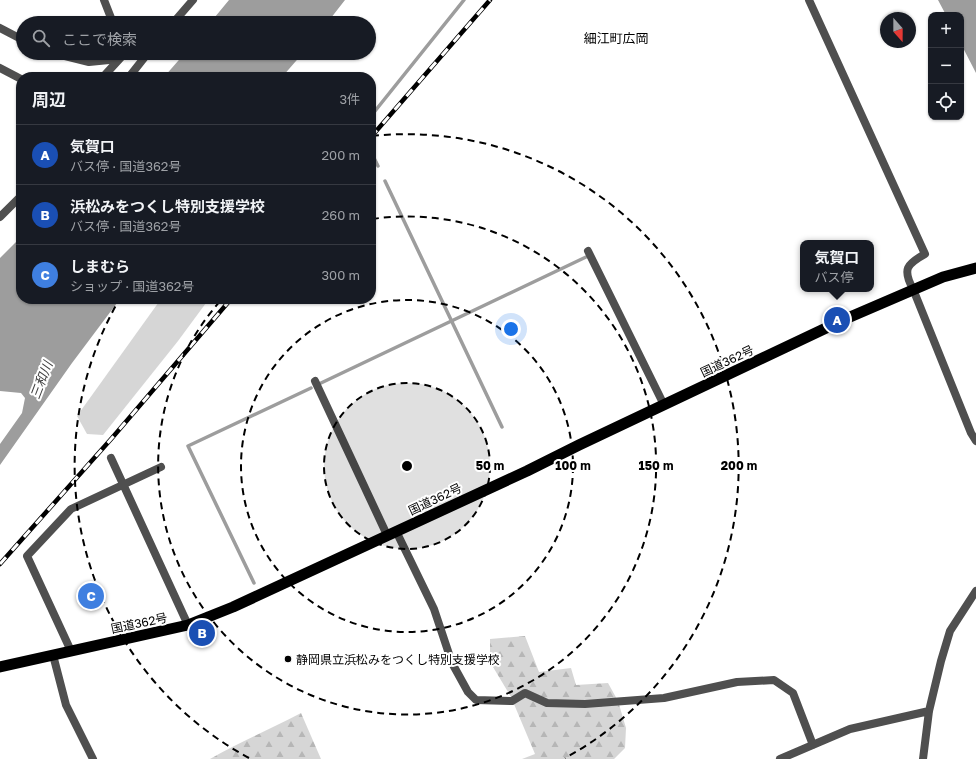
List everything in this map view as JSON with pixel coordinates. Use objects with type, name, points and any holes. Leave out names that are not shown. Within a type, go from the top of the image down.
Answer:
[{"type":"highway","name":"国道362号","points":[[0,667],[188,625],[233,607],[913,289],[943,277],[976,268]]},
{"type":"street","points":[[104,0],[110,16]]},
{"type":"street","points":[[179,16],[193,0]]},
{"type":"street","points":[[809,0],[925,254],[912,262],[906,270],[908,279],[971,433],[976,441]]},
{"type":"street","points":[[0,28],[16,36]]},
{"type":"street","points":[[81,60],[89,62],[100,60]]},
{"type":"street","points":[[108,72],[118,60]]},
{"type":"street","points":[[133,72],[142,60]]},
{"type":"street","points":[[0,68],[16,76]]},
{"type":"street","points":[[0,217],[16,201]]},
{"type":"street","points":[[588,251],[664,405]]},
{"type":"street","points":[[314,381],[391,533],[434,609],[452,663],[468,692],[476,700],[512,701],[525,693],[547,703],[585,704],[664,698],[738,682],[774,680],[793,693],[813,745]]},
{"type":"street","points":[[111,458],[188,625]]},
{"type":"street","points":[[71,651],[27,556],[71,509],[160,467]]},
{"type":"street","points":[[923,759],[929,711],[950,631],[976,591]]},
{"type":"street","points":[[53,655],[66,705],[93,759]]},
{"type":"street","points":[[780,759],[850,729],[929,711]]},
{"type":"green space","points":[[157,304],[205,304],[178,341],[103,435],[87,434],[77,416]]},
{"type":"green space","points":[[525,636],[539,672],[571,668],[576,685],[608,683],[618,701],[626,728],[625,748],[614,759],[522,759],[535,754],[511,697],[490,662],[490,639]]},
{"type":"green space","points":[[301,713],[321,759],[210,759],[232,747]]},
{"type":"water","points":[[229,0],[345,0],[332,16],[216,16]]},
{"type":"water","points":[[938,0],[976,0],[976,73],[964,50],[964,12],[944,12]]},
{"type":"water","points":[[179,60],[297,60],[286,72],[168,72]]},
{"type":"water","name":"三和川","points":[[16,242],[16,304],[116,304],[72,363],[0,465],[0,444],[22,413],[25,398],[21,393],[0,391],[0,258]]},
{"type":"waterway","points":[[376,110],[464,0]]},
{"type":"waterway","points":[[376,162],[378,166]]},
{"type":"waterway","points":[[385,181],[502,427]]},
{"type":"waterway","points":[[321,383],[586,257]]},
{"type":"waterway","points":[[254,583],[188,446],[311,388]]},
{"type":"railway","points":[[376,131],[490,0]]},
{"type":"railway","points":[[0,564],[112,438],[227,304]]},
{"type":"place","name":"気賀口","points":[[837,320]]},
{"type":"place","name":"しまむら","points":[[91,596]]},
{"type":"place","name":"浜松みをつくし特別支援学校","points":[[202,633]]},
{"type":"place","name":"静岡県立浜松みをつくし特別支援学校","points":[[288,659]]},
{"type":"district","name":"細江町広岡","points":[[616,38]]}]
